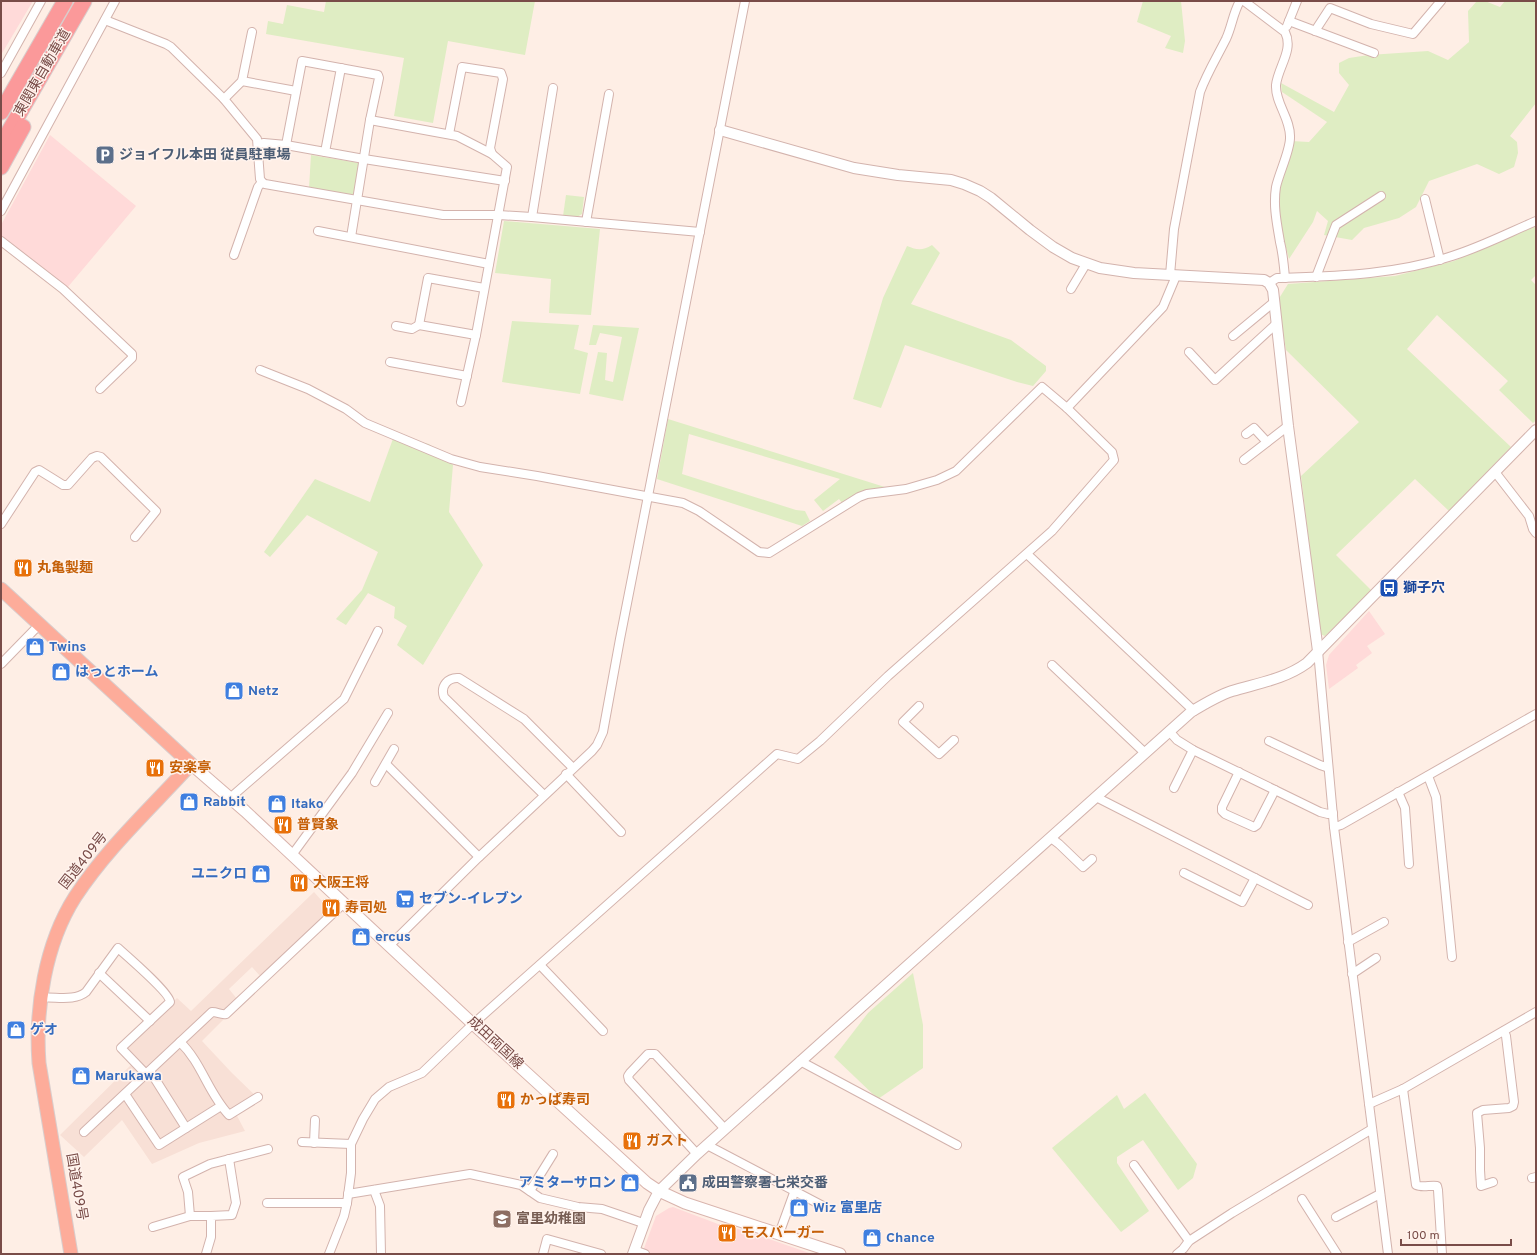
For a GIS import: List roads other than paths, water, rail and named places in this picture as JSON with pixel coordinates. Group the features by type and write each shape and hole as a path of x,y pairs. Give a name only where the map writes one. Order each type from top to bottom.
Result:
{"highway":[{"name":"東関東自動車道","path":"1,112 65,1"},
{"name":"東関東自動車道","path":"1,145 84,1"},
{"path":"1,167 54,69 64,38"},
{"path":"1,589 191,764"},
{"name":"国道409号","path":"71,1254 40,1074 37,1046 40,998 51,952 74,898 88,878 117,844 191,764"}],"main road":[{"name":"成田両国線","path":"191,764 230,798 473,1024 647,1183 659,1191 685,1203 840,1254"}],"street":[{"path":"1,73 41,1"},
{"path":"1,211 115,1"},
{"path":"389,946 479,857 597,745 603,732 745,1"},
{"path":"1067,408 1163,307 1173,276 1174,229 1200,92 1205,77 1226,38 1235,10 1240,1"},
{"path":"1244,1 1285,32 1288,38 1288,46 1276,84 1277,93 1289,128 1290,138 1276,188 1275,216 1281,243 1285,278"},
{"path":"1285,32 1297,1"},
{"path":"1315,31 1330,8 1371,24 1413,34 1441,1"},
{"path":"105,20 166,44 224,99 258,139 260,178 262,182 269,185 443,214 532,216 700,232"},
{"path":"1289,22 1374,53"},
{"path":"224,99 242,81 252,32"},
{"path":"286,145 302,61 378,75 379,78 370,120 351,238"},
{"path":"449,134 462,67 501,73 503,79 490,148 492,154"},
{"path":"325,152 341,68"},
{"path":"242,81 296,91"},
{"path":"532,216 553,88"},
{"path":"586,222 608,94"},
{"path":"370,120 457,136 492,154 507,167 476,335 460,402"},
{"path":"720,130 854,168 898,175 951,180 964,184 991,198 1053,247 1086,264 1118,271 1173,276 1264,280 1269,283 1273,290 1288,426 1318,651 1334,827 1388,1254"},
{"path":"258,144 264,143 286,145 505,181"},
{"path":"234,255 258,188 262,182"},
{"path":"1316,277 1336,225 1381,196"},
{"path":"1425,199 1440,260"},
{"path":"1269,283 1277,278 1339,277 1393,271 1440,260 1536,221"},
{"path":"318,231 489,264"},
{"path":"1,241 63,289 132,354 132,358 100,390"},
{"path":"1071,289 1086,264"},
{"path":"396,326 412,329 419,324 428,278 484,288"},
{"path":"1233,336 1274,302"},
{"path":"419,324 476,335"},
{"path":"1190,352 1215,380 1276,324"},
{"path":"390,362 467,376"},
{"path":"260,370 308,389 346,409 365,423 451,460 480,467 683,503 699,511 759,552 769,553 859,497 867,494 906,489 925,484 956,471 1042,387 1067,408 1112,452 1114,460 1052,531 888,676 820,741 798,759 777,754 473,1024 422,1073 389,1087 375,1099 351,1144 351,1173 347,1203 344,1216 329,1254"},
{"path":"1244,460 1288,426"},
{"path":"1246,434 1254,428 1267,442"},
{"path":"645,1254 634,1252 643,1223 649,1210 659,1191 697,1154 1194,710 1218,696 1285,676 1307,663 1536,430"},
{"path":"1,524 35,472 39,470 63,485 68,485 92,458 98,456 101,457 156,511 135,537"},
{"path":"1495,472 1529,516 1533,529 1536,533"},
{"path":"1027,554 1194,710"},
{"path":"1,664 39,625"},
{"path":"230,798 344,698 378,631"},
{"path":"1052,665 1145,753"},
{"path":"544,795 444,697 442,692 445,684 451,679 459,678 524,719 573,768"},
{"path":"919,706 904,722 939,754 954,740"},
{"path":"292,855 352,773 388,713"},
{"path":"1334,827 1341,825 1536,714"},
{"path":"1169,731 1177,740 1193,750 1320,812 1328,814 1333,813"},
{"path":"1269,741 1320,765 1326,767 1328,766"},
{"path":"375,782 394,749"},
{"path":"1174,788 1193,750"},
{"path":"386,764 479,857"},
{"path":"1239,772 1222,807 1222,811 1225,814 1254,827 1257,825 1275,790"},
{"path":"566,774 621,832"},
{"path":"1428,776 1436,797 1452,957"},
{"path":"1398,792 1405,808 1409,864"},
{"path":"1096,797 1308,905"},
{"path":"1051,838 1060,844 1082,867 1092,859"},
{"path":"1184,873 1242,902 1255,878"},
{"path":"84,1132 212,1012 223,1015 226,1014 344,903"},
{"path":"1348,942 1384,922"},
{"path":"40,998 70,998 82,995 86,992 118,948 170,999 170,1002 121,1048 148,1073 186,1128"},
{"path":"1352,974 1376,958"},
{"path":"540,965 603,1031"},
{"path":"99,974 150,1021"},
{"path":"1369,1104 1403,1089 1536,1012"},
{"path":"1493,1182 1482,1186 1477,1113 1483,1110 1509,1108 1513,1106 1514,1102 1506,1036 1504,1031"},
{"path":"180,1042 194,1057 221,1106 229,1115 258,1097"},
{"path":"697,1154 629,1080 628,1076 630,1073 648,1054 655,1054 725,1129"},
{"path":"800,1061 957,1145"},
{"path":"1403,1089 1416,1185 1420,1187 1432,1185 1437,1186 1438,1190 1442,1254"},
{"path":"125,1094 159,1145 221,1106"},
{"path":"314,1143 315,1120"},
{"path":"1182,1252 1189,1241 1232,1213 1372,1129"},
{"path":"302,1142 351,1144"},
{"path":"707,1145 823,1206"},
{"path":"190,1216 188,1192 183,1178 210,1164 268,1149"},
{"path":"530,1191 553,1154"},
{"path":"153,1226 190,1216 232,1215 236,1203 229,1159"},
{"path":"1134,1165 1189,1241"},
{"path":"348,1194 470,1174 522,1185 540,1198 578,1207 602,1209 643,1223"},
{"path":"374,1190 380,1206 381,1254"},
{"path":"779,1234 795,1190"},
{"path":"1336,1217 1380,1194"},
{"path":"1302,1199 1337,1254"},
{"path":"267,1203 347,1203"},
{"path":"206,1254 211,1237 211,1216"},
{"path":"543,1254 547,1239 601,1254"}],"place":[{"name":"ジョイフル本田 従員駐車場","path":"105,155"},
{"name":"丸亀製麺","path":"23,568"},
{"name":"獅子穴","path":"1389,588"},
{"name":"Twins","path":"35,647"},
{"name":"はっとホーム","path":"61,672"},
{"name":"Netz","path":"234,691"},
{"name":"安楽亭","path":"155,768"},
{"name":"Rabbit","path":"189,802"},
{"name":"Itako","path":"277,804"},
{"name":"普賢象","path":"283,825"},
{"name":"ユニクロ","path":"261,874"},
{"name":"大阪王将","path":"299,883"},
{"name":"セブン-イレブン","path":"405,899"},
{"name":"寿司処","path":"331,908"},
{"name":"ercus","path":"361,937"},
{"name":"ゲオ","path":"16,1030"},
{"name":"Marukawa","path":"81,1076"},
{"name":"かっぱ寿司","path":"506,1100"},
{"name":"ガスト","path":"632,1141"},
{"name":"アミターサロン","path":"630,1183"},
{"name":"成田警察署七栄交番","path":"688,1183"},
{"name":"Wiz 富里店","path":"799,1208"},
{"name":"富里幼稚園","path":"502,1219"},
{"name":"モスバーガー","path":"727,1233"},
{"name":"Chance","path":"872,1238"}]}
